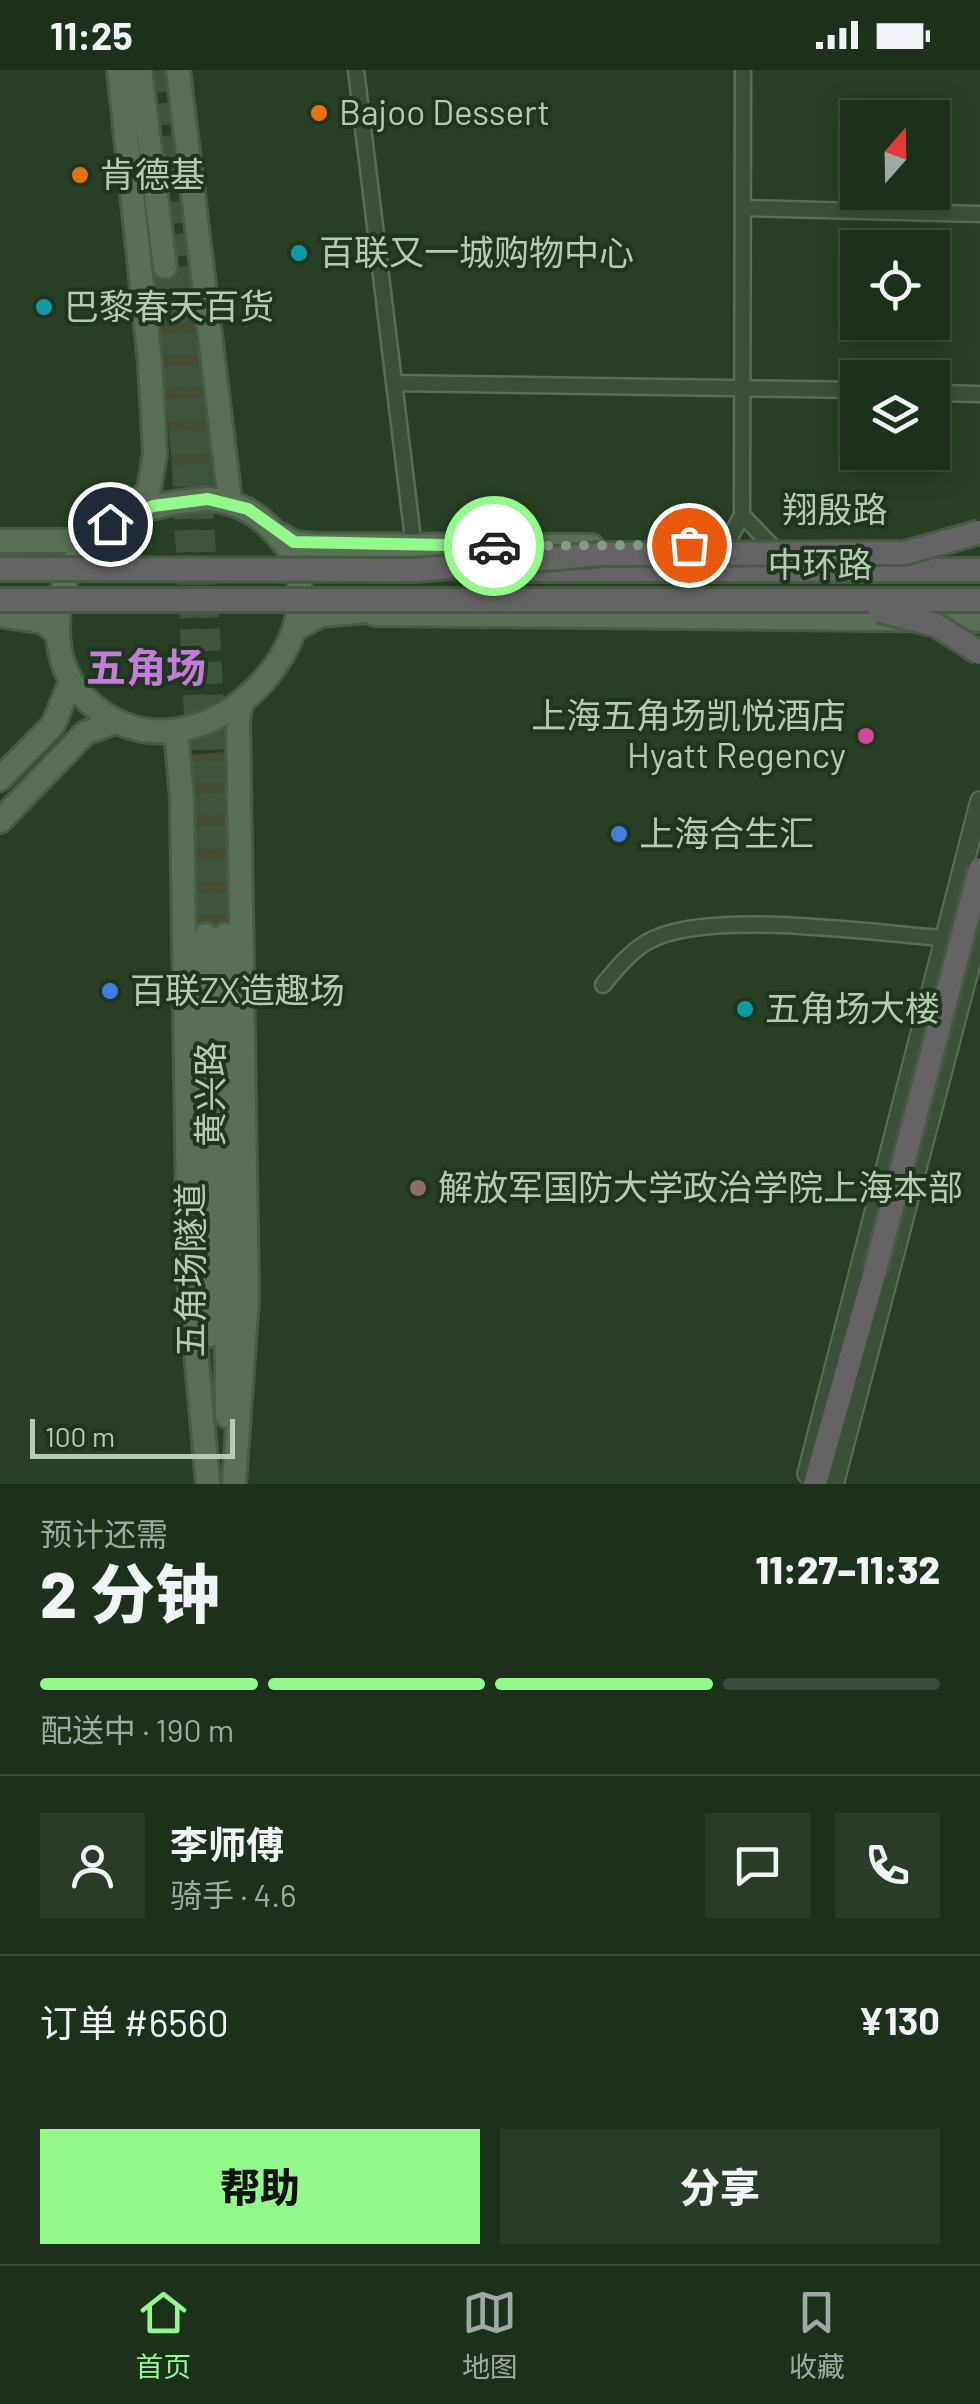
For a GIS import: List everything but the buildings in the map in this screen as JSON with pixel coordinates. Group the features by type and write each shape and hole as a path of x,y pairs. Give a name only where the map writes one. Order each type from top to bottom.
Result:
{"highway":[{"path":"415,558 904,553 980,532"},
{"name":"中环路","path":"0,569 415,558 980,570"},
{"name":"中环路","path":"0,600 980,600"},
{"path":"416,601 613,609 872,610 936,624 980,653"},
{"path":"816,1484 980,869"}],"main road":[{"path":"119,70 150,362 155,454 148,489 130,513 88,541 70,562 63,580 58,634 70,684 112,723 154,734 176,732 242,704 273,666 295,629 300,600 297,562 274,531 248,509 230,501 185,500 130,513"},
{"path":"140,70 165,267"},
{"path":"178,70 230,501"},
{"name":"翔殷路","path":"274,531 310,545 415,558 726,545 980,546"},
{"path":"0,542 88,541"},
{"path":"295,629 321,615 347,612 559,604 980,608"},
{"path":"347,612 428,618 980,620"},
{"path":"0,615 44,622 58,634"},
{"path":"0,778 53,725 70,684"},
{"name":"黄兴路","path":"233,1484 247,1298 238,720 242,704"},
{"path":"0,822 85,733 112,723"},
{"name":"黄兴路","path":"176,732 182,798 189,1275 208,1484"},
{"name":"五角场隧道","path":"208,1484 215,935 227,1427 233,1484"}],"street":[{"path":"356,70 397,383 415,558"},
{"path":"726,545 742,515 743,70"},
{"path":"745,208 980,214"},
{"path":"397,383 840,390"},
{"path":"950,393 980,394"},
{"path":"742,515 771,546"},
{"path":"806,1484 942,938 980,801"},
{"path":"604,986 629,955 649,941 681,930 763,927 942,938 979,936 834,1484"}],"green space":[{"path":"194,265 217,485 174,487 153,269"},
{"path":"225,752 235,929 193,929 190,755"}],"tunnel":[{"path":"162,70 199,442 225,935"},
{"path":"165,267 182,452 206,935"}],"way so far":[{"path":"494,546 689,545"}],"place":[{"name":"Bajoo Dessert","path":"319,113"},
{"name":"肯德基","path":"80,175"},
{"name":"百联又一城购物中心","path":"299,253"},
{"name":"巴黎春天百货","path":"44,307"},
{"name":"上海五角场凯悦酒店 Hyatt Regency","path":"866,736"},
{"name":"上海合生汇","path":"619,834"},
{"name":"百联ZX造趣场","path":"110,991"},
{"name":"五角场大楼","path":"745,1009"},
{"name":"解放军国防大学政治学院上海本部","path":"418,1188"}],"district":[{"name":"五角场","path":"146,668"}],"route":[{"path":"110,524 153,506 208,499 230,501 248,509 294,542 494,546"}]}
